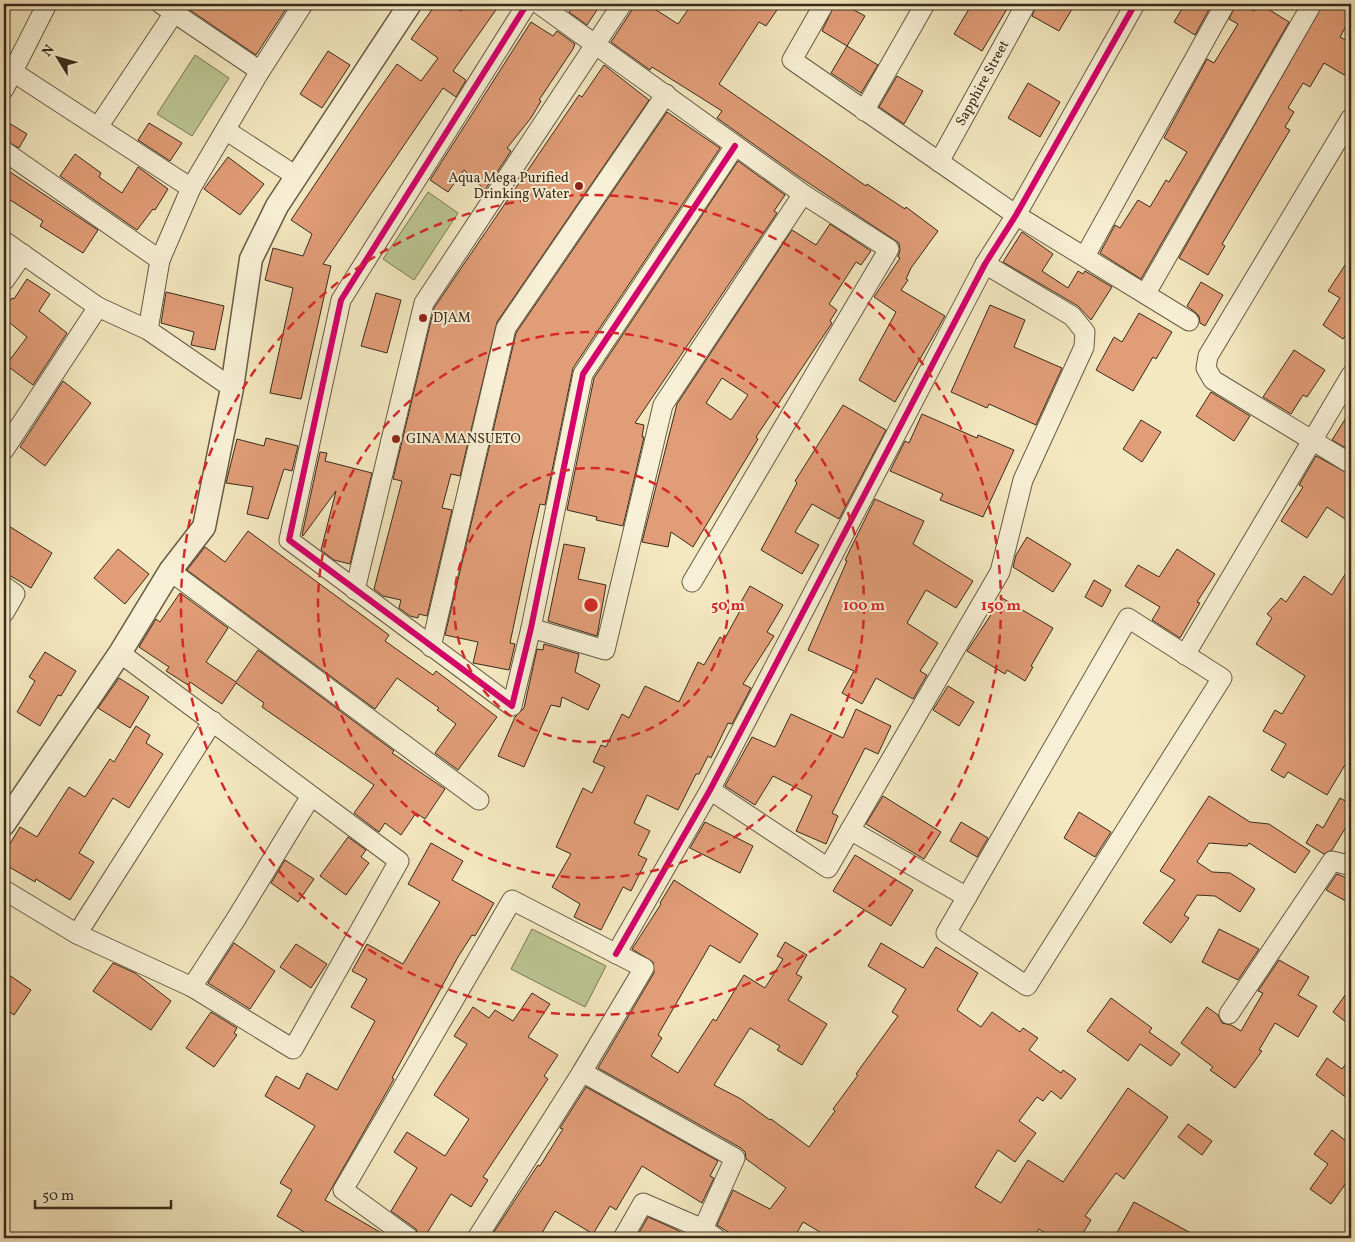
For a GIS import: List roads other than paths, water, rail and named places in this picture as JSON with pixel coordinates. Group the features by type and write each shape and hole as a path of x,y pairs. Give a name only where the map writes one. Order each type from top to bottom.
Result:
{"street":[{"path":"4,89 47,4"},
{"path":"148,330 160,260 191,188 260,71 303,4"},
{"path":"6,816 120,653 170,571 204,527 232,388 251,259 277,206 410,4"},
{"path":"526,4 341,300 289,540 512,706 531,628 583,374 735,146"},
{"path":"539,4 803,194 889,249 692,582"},
{"path":"355,590 424,304 622,4"},
{"path":"824,4 792,60 1016,215 1189,321"},
{"path":"864,111 925,4"},
{"name":"Sapphire Street","path":"939,162 1026,4"},
{"path":"616,954 710,790 985,264 1016,215 1136,4"},
{"path":"1084,256 1225,4"},
{"path":"1146,293 1312,4"},
{"path":"98,127 168,8 260,71"},
{"path":"13,72 191,188"},
{"path":"431,647 506,328 666,94"},
{"path":"1351,118 1208,356 1206,368 1213,380 1351,464"},
{"path":"226,131 296,176"},
{"path":"4,151 160,260"},
{"path":"531,628 605,650 663,405 803,194"},
{"path":"4,241 98,307 148,330 232,388"},
{"path":"4,281 23,254"},
{"path":"710,790 828,868 1000,572 1023,480 1084,347 1085,332 1072,316 985,264"},
{"path":"4,450 98,307"},
{"path":"1185,654 1351,375"},
{"path":"170,571 479,800"},
{"path":"4,586 15,594 4,613"},
{"path":"1128,618 1222,678 1026,986 946,933 967,897 1128,618"},
{"path":"4,890 77,934 192,987 293,1049 399,861 120,653"},
{"path":"77,934 213,721"},
{"path":"192,987 311,796"},
{"path":"850,830 967,897"},
{"path":"1229,1014 1332,861 1350,864"},
{"path":"409,1238 343,1190 512,900 644,968 582,1072 477,1238"},
{"path":"582,1072 735,1158 709,1234 643,1203 624,1238"}],"place":[{"name":"Aqua Mega Purified Drinking Water","path":"579,186"},
{"name":"DJAM","path":"423,318"},
{"name":"GINA MANSUETO","path":"396,439"}]}
